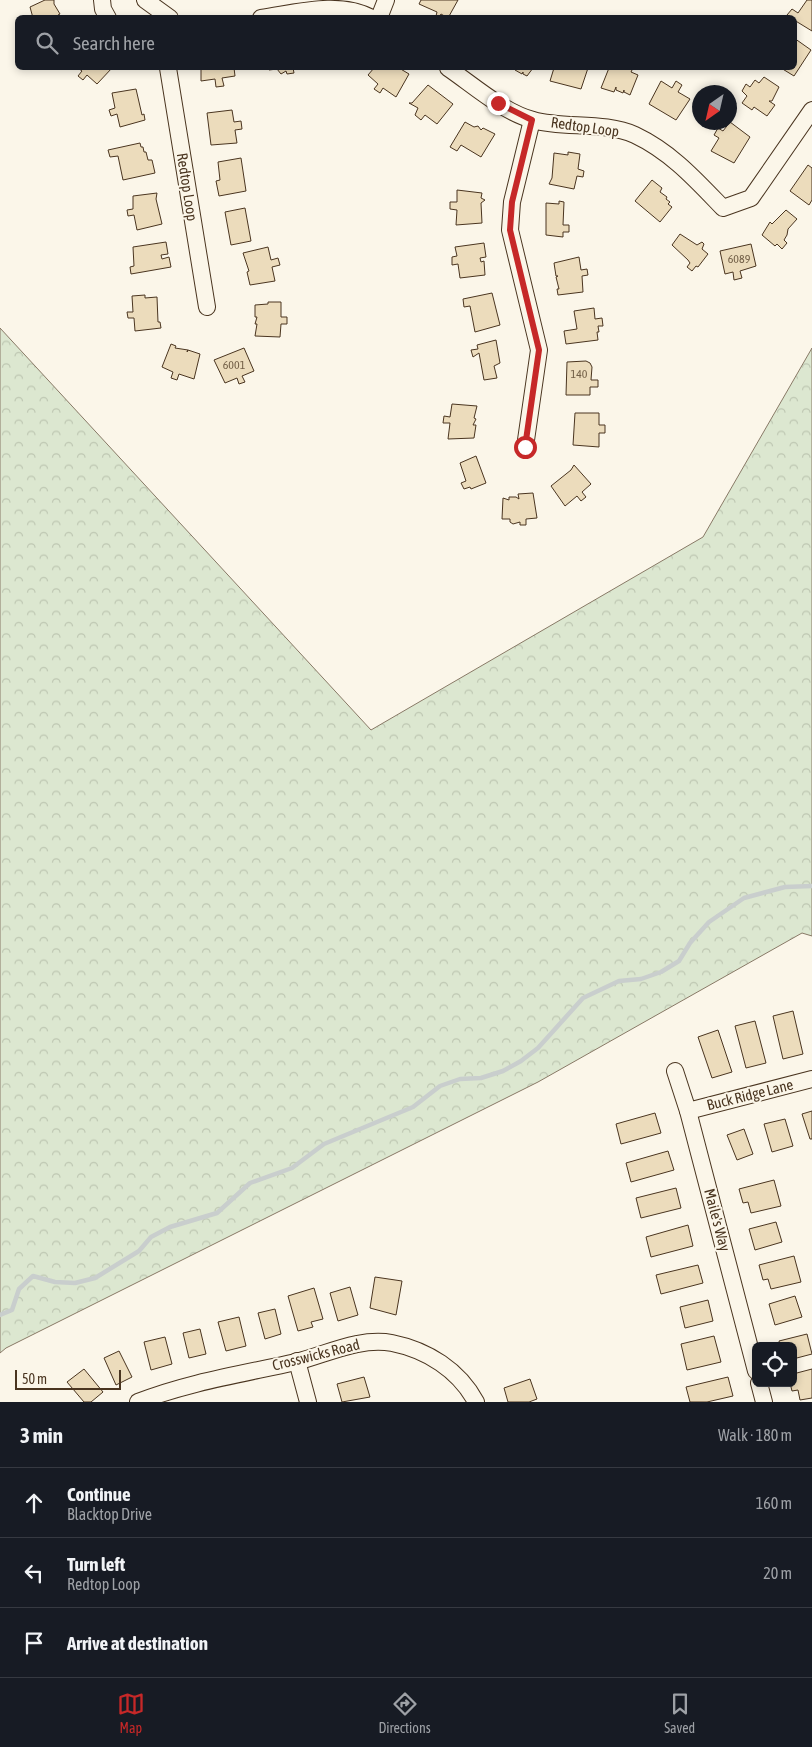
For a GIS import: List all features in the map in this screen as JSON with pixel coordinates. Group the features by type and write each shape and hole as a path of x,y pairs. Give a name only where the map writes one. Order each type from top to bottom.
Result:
{"street":[{"path":"102,0 103,9 106,15"},
{"path":"145,0 166,15"},
{"path":"380,15 386,0"},
{"path":"283,15 333,8 367,15"},
{"name":"Redtop Loop","path":"168,70 207,307"},
{"name":"Redtop Loop","path":"451,70 498,103 532,120 592,126 634,135 676,161 723,208 751,198 812,110"},
{"path":"525,447 539,350 510,230 512,202 532,120"},
{"name":"Maile's Way","path":"675,1071 688,1111 752,1356"},
{"name":"Buck Ridge Lane","path":"688,1111 812,1079"},
{"name":"Crosswicks Road","path":"138,1402 172,1389 297,1361 364,1342 391,1343 416,1350 439,1361 469,1388 476,1402"},
{"path":"297,1361 308,1402"},
{"path":"760,1387 764,1402"}],"green space":[{"path":"0,328 371,730 703,537 812,348 812,936 802,933 538,1082 6,1348 0,1353"}],"building":[{"path":"45,0 54,0 54,4 60,14 32,15 30,7"},
{"path":"421,0 458,0 450,15 436,15 437,12 419,4"},
{"path":"807,0 812,0 812,31 797,22 797,15 787,15 792,9 798,13"},
{"path":"797,40 811,50 794,76 784,70 797,70"},
{"path":"81,70 110,70 97,84 87,75 83,80 78,76 82,71"},
{"path":"201,70 234,70 235,76 222,78 224,86 216,87 215,79 201,81"},
{"path":"278,70 293,70 294,73 287,74 286,71 281,74"},
{"path":"372,70 402,70 409,74 396,97 383,88 380,93 374,89 378,84 368,75"},
{"path":"515,70 532,70 527,76 523,72 522,74"},
{"path":"553,70 587,70 581,89 550,81"},
{"path":"608,70 632,70 631,72 638,75 630,95 624,92 624,90 623,93 616,90 616,87 614,92 601,88"},
{"path":"764,77 779,87 772,101 769,101 775,105 767,116 754,107 752,110 742,103 747,96 742,91 746,84 750,87 755,80 759,83"},
{"path":"661,81 672,88 676,81 682,85 678,92 690,99 676,120 649,104"},
{"path":"428,85 453,104 437,124 425,115 421,120 415,115 418,108 409,103 412,103"},
{"path":"136,89 145,120 120,127 117,114 111,116 109,110 115,108 112,93"},
{"path":"232,110 234,122 241,121 242,129 235,130 237,143 211,145 207,113"},
{"path":"465,122 495,134 481,157 461,145 457,151 450,147"},
{"path":"737,127 750,137 734,163 711,151 719,138 714,135 717,130 737,130"},
{"path":"140,143 144,152 146,152 148,160 152,160 155,173 123,180 118,156 110,157 108,150"},
{"path":"568,152 580,154 578,169 584,171 583,177 577,176 574,189 549,184 552,178 554,153 568,155"},
{"path":"241,158 246,191 219,196 216,181 220,180 218,162"},
{"path":"808,165 812,168 812,200 809,205 790,191"},
{"path":"652,180 662,188 660,192 667,197 666,199 670,202 668,204 672,207 660,222 635,201"},
{"path":"457,190 482,193 481,198 485,200 481,203 482,223 456,225 457,210 450,209 450,202 457,202"},
{"path":"157,193 156,199 162,224 137,230 134,215 128,216 127,210 133,209 133,196"},
{"path":"559,201 564,202 563,225 569,225 569,232 563,232 563,237 546,235 546,203 559,204"},
{"path":"245,208 251,241 231,245 225,212"},
{"path":"786,210 797,219 788,229 784,240 787,243 782,249 777,244 775,246 762,235 770,222 772,224"},
{"path":"680,234 697,245 702,242 704,244 702,249 708,254 698,267 696,266 692,271 687,267 690,263 688,260 672,245"},
{"path":"166,242 168,254 161,255 162,259 169,257 171,267 131,274 130,267 134,266 133,247"},
{"path":"484,243 486,257 480,258 481,262 484,261 485,275 460,278 458,264 452,265 452,257 457,256 455,247"},
{"path":"751,244 756,266 740,271 742,278 734,280 733,272 725,274 720,251"},
{"path":"268,247 271,260 278,258 280,265 272,267 275,281 250,285 247,272 249,271 243,253"},
{"path":"579,257 581,270 587,269 588,275 582,276 583,292 558,295 557,289 559,289 556,277 558,276 556,276 554,263"},
{"path":"492,293 500,325 475,332 470,306 464,307 463,299"},
{"path":"145,295 145,298 157,297 158,322 160,322 161,328 135,331 134,318 128,318 127,312 133,312 132,296"},
{"path":"268,302 281,302 281,317 287,317 287,324 281,324 280,337 255,336 257,317 255,317 255,305 268,304"},
{"path":"594,308 595,319 602,318 603,326 598,326 598,340 566,344 564,331 577,329 574,311"},
{"path":"496,340 500,363 494,366 497,378 484,380 479,353 473,357 471,350 478,349 477,345"},
{"path":"171,344 176,346 175,348 200,354 194,379 179,374 177,380 171,378 173,372 162,367"},
{"path":"244,348 254,371 242,376 245,382 239,384 237,378 225,383 214,360"},
{"path":"586,361 592,367 591,380 598,380 598,387 590,387 590,395 566,395 567,362"},
{"path":"452,404 477,406 474,418 476,419 473,425 476,425 474,438 448,439 450,423 443,423 444,416 450,417"},
{"path":"575,413 599,413 599,425 605,425 605,433 599,433 599,447 573,445"},
{"path":"476,456 486,483 471,489 470,487 464,489 461,483 466,481 460,463"},
{"path":"574,465 591,484 582,492 586,497 581,501 577,496 565,506 551,486 571,470"},
{"path":"533,493 537,518 526,519 526,525 520,525 520,522 513,524 510,522 510,519 502,519 503,498 509,500 509,497 516,497 519,499 518,494"},
{"path":"793,1011 803,1054 783,1059 773,1016"},
{"path":"755,1021 766,1063 746,1068 735,1026"},
{"path":"718,1030 732,1072 712,1078 698,1037"},
{"path":"812,1111 812,1139 810,1139 802,1114"},
{"path":"655,1113 661,1133 621,1144 616,1124"},
{"path":"785,1119 793,1146 772,1152 764,1124"},
{"path":"744,1129 753,1154 737,1160 727,1135"},
{"path":"668,1151 674,1170 631,1182 626,1163"},
{"path":"774,1180 781,1206 751,1213 748,1202 743,1203 739,1189"},
{"path":"676,1188 681,1208 641,1218 636,1198"},
{"path":"776,1222 782,1242 755,1250 749,1229"},
{"path":"688,1225 693,1246 651,1257 646,1237"},
{"path":"794,1256 801,1282 771,1289 768,1279 763,1280 759,1265"},
{"path":"698,1265 703,1283 661,1294 656,1275"},
{"path":"375,1277 402,1281 396,1315 370,1308"},
{"path":"350,1287 358,1315 338,1321 330,1293"},
{"path":"314,1288 323,1319 311,1322 313,1327 298,1331 288,1296"},
{"path":"795,1296 802,1317 775,1325 769,1304"},
{"path":"708,1300 713,1321 685,1328 680,1307"},
{"path":"275,1309 281,1334 265,1339 258,1313"},
{"path":"239,1317 246,1346 226,1351 218,1322"},
{"path":"200,1329 206,1354 189,1358 183,1333"},
{"path":"807,1334 812,1354 797,1358 797,1342 779,1341"},
{"path":"714,1336 721,1362 687,1370 681,1344"},
{"path":"165,1337 172,1364 151,1370 144,1342"},
{"path":"119,1351 132,1377 116,1385 104,1358"},
{"path":"84,1369 103,1392 91,1402 84,1402 67,1382"},
{"path":"812,1369 812,1398 800,1400 798,1390 792,1391 791,1387 797,1387 797,1373"},
{"path":"364,1377 370,1397 342,1402 337,1384"},
{"path":"728,1377 733,1396 707,1402 690,1402 686,1387"},
{"path":"530,1379 537,1399 529,1402 508,1402 504,1388"}],"waterway":[{"path":"0,1315 12,1310 19,1289 33,1276 55,1282 75,1283 95,1278 139,1251 151,1237 170,1227 217,1213 250,1183 292,1168 324,1144 413,1107 440,1086 460,1079 481,1078 503,1071 521,1061 538,1048 583,998 619,981 641,979 661,972 679,961 690,943 709,922 744,898 785,887 812,886"}],"route":[{"path":"498,103 532,120 512,202 510,230 539,350 525,447"}]}
